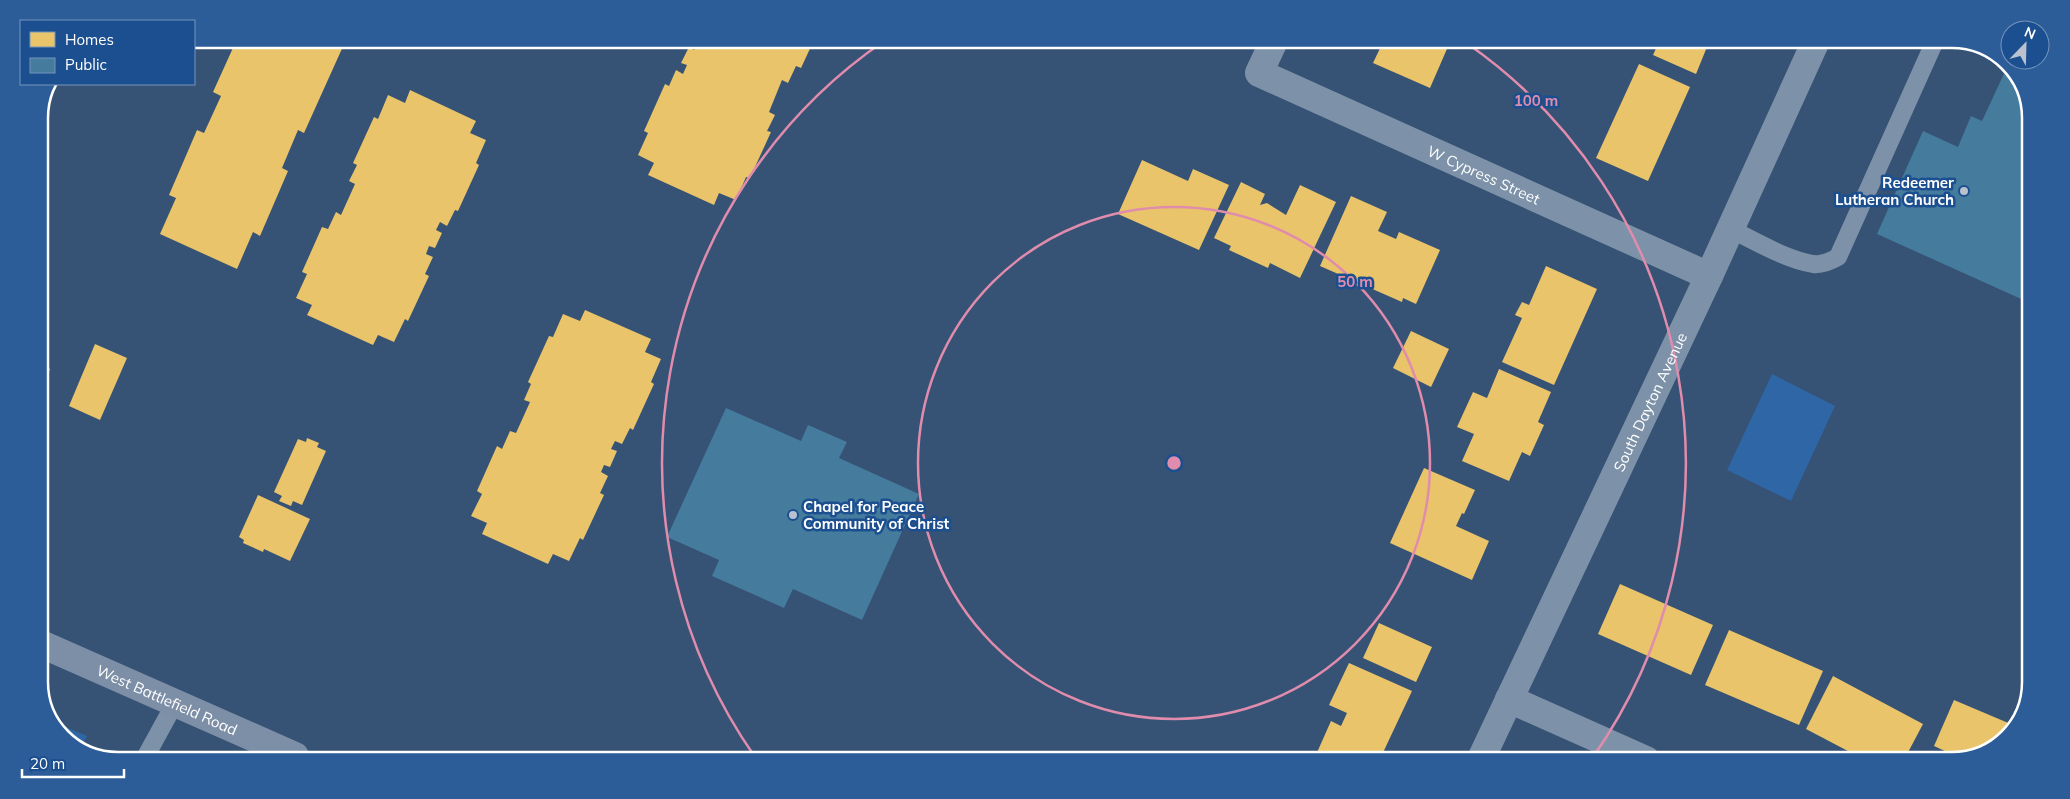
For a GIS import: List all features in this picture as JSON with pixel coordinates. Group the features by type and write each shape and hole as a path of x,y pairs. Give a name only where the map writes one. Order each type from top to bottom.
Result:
{"main road":[{"name":"West Battlefield Road","path":"48,647 286,752"}],"street":[{"name":"W Cypress Street","path":"1271,48 1259,73 1709,276"},
{"name":"South Dayton Avenue","path":"1484,752 1709,276 1813,48"},
{"path":"1509,699 1628,752"}],"lane":[{"path":"1730,229 1792,257 1814,264 1829,262 1838,257 1932,48"},
{"path":"148,752 175,703"}],"shaded area":[{"path":"1772,374 1835,406 1791,501 1727,470"},
{"path":"64,726 87,736 84,742"}],"building: Homes":[{"path":"233,48 342,48 304,133 298,130 282,168 288,171 260,236 253,232 237,269 160,234 176,198 169,195 197,130 204,133 221,96 213,92"},
{"path":"688,48 694,50 695,48 810,48 801,68 796,66 788,83 782,80 769,112 775,115 767,131 771,132 750,178 746,177 736,200 719,193 714,205 648,175 654,163 638,155 648,133 644,131 665,84 669,86 676,70 683,74 687,65 681,63"},
{"path":"1380,48 1447,48 1430,88 1373,63"},
{"path":"1656,48 1707,48 1696,74 1653,55"},
{"path":"1639,64 1690,87 1648,181 1596,158"},
{"path":"410,90 476,121 470,133 486,140 476,163 479,165 458,211 455,210 447,226 440,222 436,230 442,233 435,248 429,246 426,254 433,257 425,274 429,276 408,321 405,319 394,342 378,335 373,345 307,315 312,305 296,298 307,274 302,272 322,227 328,229 336,212 341,215 355,184 349,181 357,165 353,163 374,117 378,119 388,95 405,103"},
{"path":"1142,160 1188,181 1193,169 1229,185 1199,250 1118,214"},
{"path":"1241,182 1265,194 1260,205 1267,203 1286,215 1300,185 1336,202 1300,278 1270,263 1268,268 1229,250 1231,246 1214,238"},
{"path":"1351,196 1387,212 1378,231 1396,239 1399,232 1440,250 1416,304 1403,298 1402,302 1320,266"},
{"path":"1546,266 1597,289 1554,385 1502,362 1522,318 1515,315 1522,302 1529,305"},
{"path":"585,310 651,339 645,352 661,359 651,382 654,384 633,430 630,428 622,444 615,441 611,449 617,451 610,467 604,465 601,472 608,476 600,493 604,495 583,540 580,538 569,561 553,554 548,564 482,534 487,523 471,516 482,494 477,491 497,446 502,449 510,431 516,433 530,402 524,400 531,384 528,382 549,336 553,337 563,314 580,321"},
{"path":"1411,331 1449,349 1431,387 1393,368"},
{"path":"95,344 127,358 100,420 69,406"},
{"path":"1499,369 1551,392 1538,422 1544,425 1530,456 1522,452 1509,481 1462,461 1474,434 1457,427 1473,392 1487,398"},
{"path":"307,438 319,443 317,447 326,451 302,505 293,501 291,506 279,501 282,496 274,492 298,439 306,442"},
{"path":"1424,468 1475,490 1456,526 1489,541 1472,580 1390,543"},
{"path":"258,495 310,519 290,561 264,549 263,552 243,543 244,540 239,537"},
{"path":"1620,584 1713,625 1691,675 1598,634"},
{"path":"1379,623 1432,647 1416,682 1363,658"},
{"path":"1729,630 1823,671 1799,725 1705,685"},
{"path":"1349,663 1412,691 1383,752 1317,752 1331,721 1341,726 1347,713 1329,705"},
{"path":"1833,676 1923,724 1908,752 1850,752 1806,729"},
{"path":"1954,700 2009,723 1991,740 1970,749 1947,752 1934,746"}],"building: Public":[{"name":"Redeemer Lutheran Church","path":"2005,71 2019,95 2022,113 2022,299 1877,234 1923,131 1958,147 1971,116 1982,121"},
{"name":"Chapel for Peace Community of Christ","path":"726,408 801,441 808,425 847,442 839,458 919,494 862,620 793,589 784,608 712,576 719,560 667,537"}],"place":[{"name":"Redeemer Lutheran Church","path":"1964,191"},
{"name":"Chapel for Peace Community of Christ","path":"793,515"}]}
